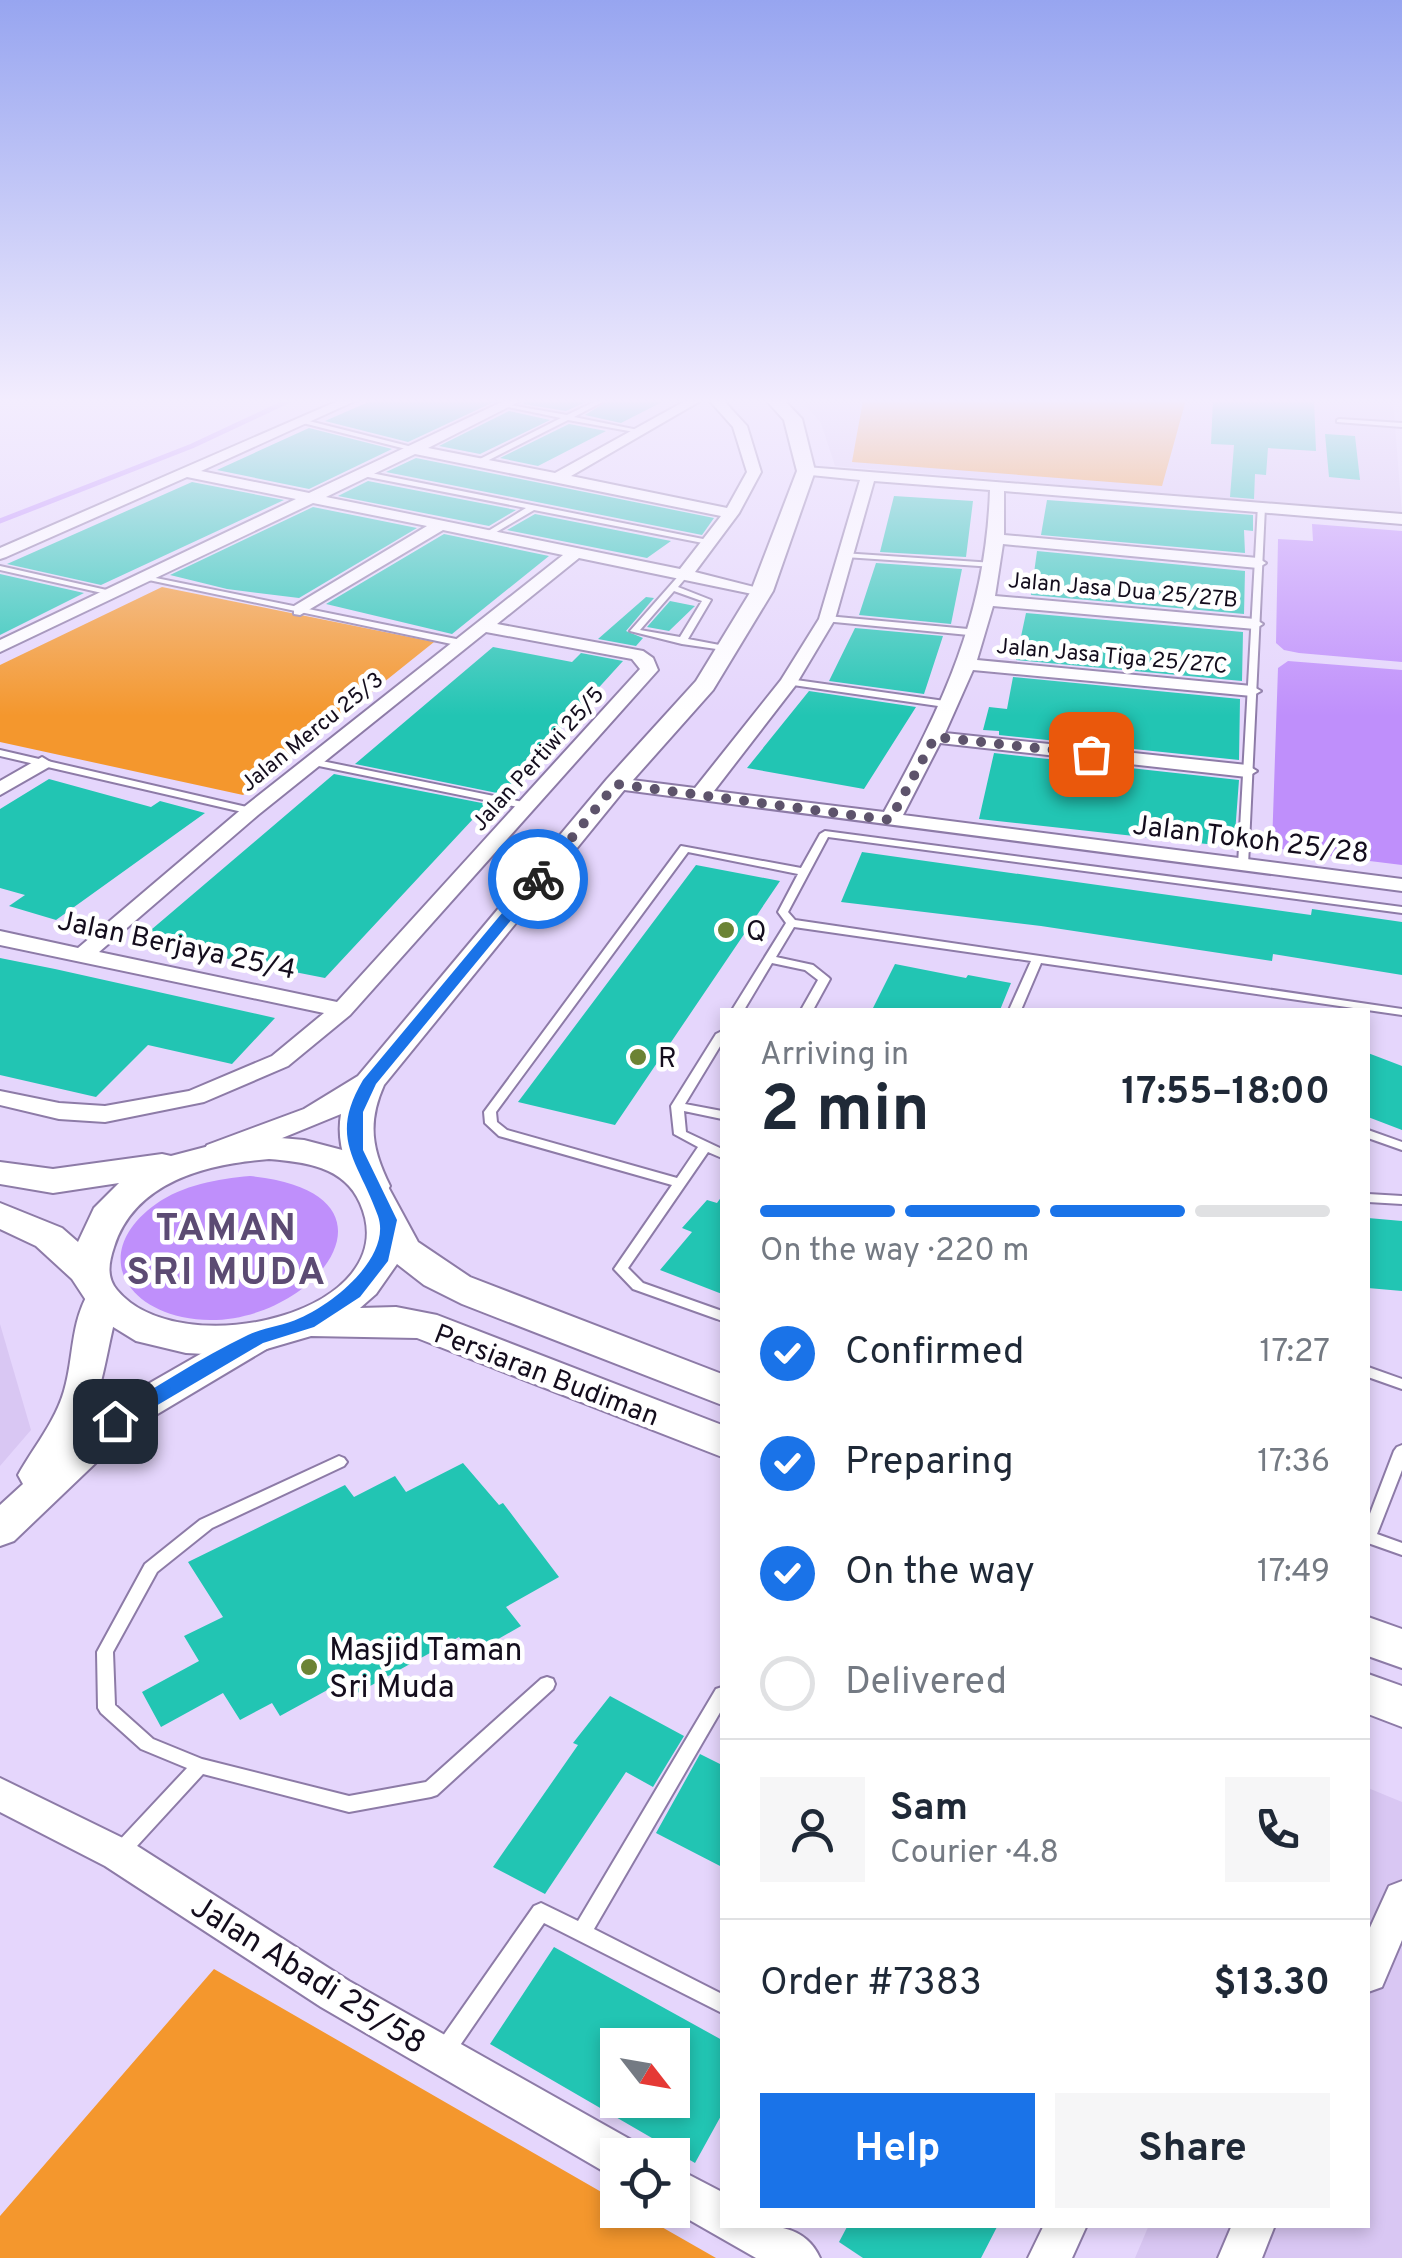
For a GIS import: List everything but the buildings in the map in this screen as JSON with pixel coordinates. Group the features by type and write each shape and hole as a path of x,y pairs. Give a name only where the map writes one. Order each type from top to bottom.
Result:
{"main road":[{"path":"0,1173 53,1181 279,1148 334,1159 381,1203 382,1257 354,1293 307,1322 257,1338 194,1342 139,1329 50,1237 0,1215"},
{"path":"96,1287 98,1228 135,1188 205,1156"},
{"name":"Persiaran Budiman","path":"381,1203 403,1250 466,1292 720,1389"},
{"name":"Persiaran Budiman","path":"307,1322 396,1321 422,1325 720,1441"},
{"path":"1370,1637 1402,1649"},
{"path":"1370,1695 1402,1708"}],"street":[{"path":"0,554 110,505"},
{"path":"0,647 294,505"},
{"path":"345,505 575,553 680,581 762,592"},
{"path":"697,505 731,512"},
{"path":"680,581 735,505"},
{"path":"381,1203 355,1150 355,1112 369,1083 616,784 705,686 762,592 794,505"},
{"path":"700,795 789,682 827,619 859,505"},
{"path":"890,820 952,705 979,633 998,539 997,505"},
{"path":"1240,505 1402,518"},
{"path":"300,610 440,525"},
{"path":"998,539 1258,563"},
{"name":"Jalan Mercu 25/3","path":"83,954 251,811 575,553"},
{"name":"Jalan Jasa Dua 25/27B","path":"986,600 1255,624"},
{"name":"Jalan Pertiwi 25/5","path":"0,1098 60,1111 105,1114 195,1096 280,1061 342,1010 649,670 647,662 637,655 482,626"},
{"name":"Jalan Jasa Tiga 25/27C","path":"968,664 1252,690"},
{"path":"935,737 1247,771"},
{"path":"0,789 42,763"},
{"name":"Jalan Tokoh 25/28","path":"616,784 1402,885"},
{"name":"Jalan Berjaya 25/4","path":"0,938 342,1010"},
{"path":"205,1156 315,1116 369,1083"},
{"path":"6,1523 60,1442 82,1390 96,1287"},
{"path":"6,1523 115,1421 257,1338"},
{"name":"Jalan Abadi 25/58","path":"0,1794 118,1854 334,1994 600,2146"},
{"path":"1370,1970 1402,1898"},
{"path":"690,2197 720,2215"},
{"path":"745,2228 798,2258"},
{"path":"1050,2258 1065,2228"},
{"path":"1240,2258 1253,2228"}],"lane":[{"path":"525,505 708,542"},
{"path":"488,535 533,507"},
{"path":"1243,864 1260,507"},
{"path":"845,555 994,565"},
{"path":"0,568 112,593"},
{"path":"144,577 460,643"},
{"path":"682,640 707,600 680,581 634,630 682,640 727,649"},
{"path":"827,619 979,633"},
{"path":"789,682 952,705"},
{"path":"0,754 251,811"},
{"path":"312,762 528,806"},
{"path":"1402,910 825,834 783,912 791,923 1402,1012"},
{"path":"681,1183 503,1133 491,1123 490,1112 685,848 804,872"},
{"path":"739,1008 791,923"},
{"path":"770,958 810,967 824,979 808,1008"},
{"path":"1015,1008 1037,960"},
{"path":"720,1037 678,1106 680,1134 720,1153"},
{"path":"678,1106 720,1115"},
{"path":"1370,1135 1402,1146"},
{"path":"704,1148 621,1270 638,1286 720,1315"},
{"path":"1370,1198 1402,1200"},
{"path":"1370,1373 1402,1384"},
{"path":"1370,1532 1402,1451"},
{"path":"340,1462 206,1524 151,1568 105,1652 107,1708 147,1744 200,1766 349,1804 431,1789 547,1684"},
{"path":"1370,1538 1402,1549"},
{"path":"582,1933 720,1697"},
{"path":"118,1854 200,1766"},
{"path":"441,2056 540,1912 720,2003"}],"shaded area":[{"path":"1300,505 1401,505 1402,514"},
{"path":"1312,524 1402,531 1402,662 1299,653 1284,650 1276,643 1278,539 1313,541"},
{"path":"162,587 434,642 243,795 0,742 0,665"},
{"path":"1288,661 1402,670 1402,865 1272,846 1278,668"},
{"path":"250,1176 303,1188 331,1209 338,1235 327,1263 302,1289 267,1308 226,1319 182,1317 142,1299 129,1286 122,1271 126,1237 137,1220 177,1192 213,1181"},
{"path":"0,1324 31,1430 0,1466"},
{"path":"1370,1789 1402,1802 1402,2258 1135,2258 1148,2228 1370,2228"},
{"path":"214,1969 600,2191 600,2228 664,2228 716,2258 0,2258 0,2216"}],"waterway":[{"path":"0,521 40,505"}],"way so far":[{"path":"538,879 616,784 890,820 935,737 1091,754"}],"place":[{"name":"Q","path":"726,930"},
{"name":"R","path":"638,1057"},
{"name":"Masjid Taman Sri Muda","path":"309,1667"}],"district":[{"name":"TAMAN SRI MUDA","path":"227,1249"}],"route":[{"path":"115,1421 257,1338 307,1322 354,1293 382,1257 388,1220 355,1150 355,1112 369,1083 538,879"}]}
